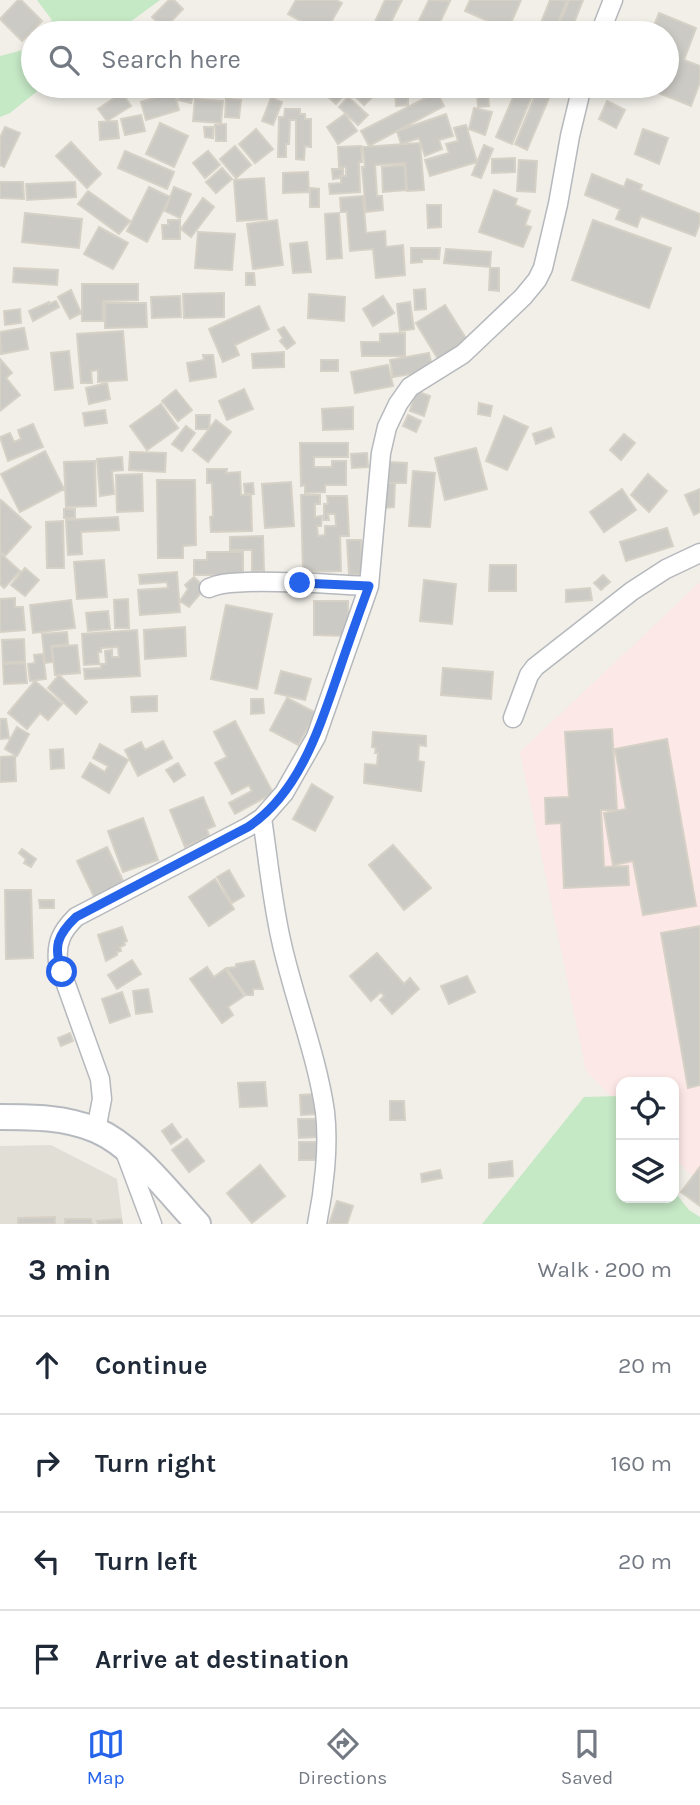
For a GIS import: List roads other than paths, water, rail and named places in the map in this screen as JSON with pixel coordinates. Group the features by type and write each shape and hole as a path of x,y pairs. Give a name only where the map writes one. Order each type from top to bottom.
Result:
{"main road":[{"path":"0,1117 36,1117 65,1121 96,1130 123,1146 198,1224"}],"street":[{"path":"605,21 613,0"},
{"path":"96,1130 102,1100 100,1079 58,962 61,935 76,917 248,827 262,818 284,793 316,737 369,586 381,453 387,427 410,387 463,354 523,298 537,280 543,268 558,204 579,98"},
{"path":"513,718 529,675 535,667 632,591 666,569 700,553"},
{"path":"209,588 229,582 268,581 369,586"},
{"path":"262,818 280,939 325,1115 326,1149 317,1224"},
{"path":"123,1146 152,1224"}]}
